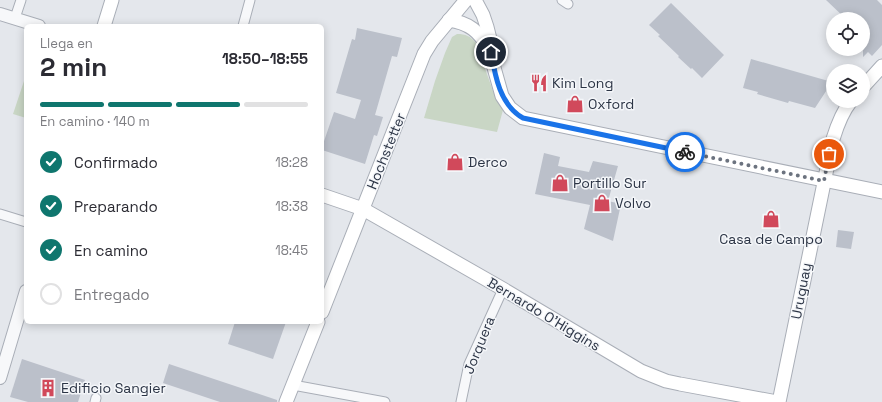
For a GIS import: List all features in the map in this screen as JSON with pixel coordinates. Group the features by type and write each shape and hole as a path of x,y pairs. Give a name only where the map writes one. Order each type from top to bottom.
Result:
{"main road":[{"path":"105,24 112,0"},
{"name":"Hochstetter","path":"324,307 424,54 432,41 466,0"},
{"path":"475,0 483,15 487,27 496,76 502,96 510,108 523,118 882,192"},
{"path":"449,20 461,22 472,28 485,41 491,52"},
{"path":"870,79 882,66"},
{"name":"Uruguay","path":"778,402 833,140 841,116 846,108"},
{"name":"Bernardo O'Higgins","path":"324,196 363,209 647,374 680,384 778,402"},
{"path":"286,402 317,324"}],"street":[{"path":"15,18 21,0"},
{"path":"244,24 250,0"},
{"path":"0,14 33,24"},
{"path":"0,214 24,221"},
{"name":"Jorquera","path":"461,402 469,364 502,289"},
{"path":"0,378 24,298"},
{"path":"293,385 382,402"}],"green space":[{"path":"457,34 468,36 476,43 493,91 503,110 497,132 424,118 445,53 452,37"},
{"path":"24,81 24,117 13,114"}],"building":[{"path":"826,0 877,0 882,5 882,45 872,56 870,54 870,12 839,12"},
{"path":"671,3 724,55 702,78 678,57 679,56 658,36 660,35 649,25"},
{"path":"357,28 402,38 397,57 392,56 375,115 383,117 377,136 374,135 365,164 324,151 324,141 334,112 355,119 361,100 336,93 352,39 355,40"},
{"path":"751,59 826,80 826,91 815,108 789,101 788,103 757,94 758,92 743,88"},
{"path":"544,153 560,157 558,166 589,172 593,161 618,166 608,201 621,204 613,241 584,229 590,205 535,194"},
{"path":"838,230 854,232 851,249 836,247"},
{"path":"234,324 285,324 273,359 228,344"},
{"name":"Edificio Sangier","path":"22,359 85,380 78,402 28,402 10,397"},
{"path":"169,364 277,400 277,402 220,402 163,383"}],"way so far":[{"path":"685,152 824,181 829,154"}],"place":[{"name":"Kim Long","path":"539,83"},
{"name":"Oxford","path":"575,104"},
{"name":"Derco","path":"455,162"},
{"name":"Portillo Sur","path":"560,183"},
{"name":"Volvo","path":"602,203"},
{"name":"Casa de Campo","path":"771,219"},
{"name":"Edificio Sangier","path":"48,388"}],"route":[{"path":"491,52 502,96 510,108 523,118 685,152"}]}
